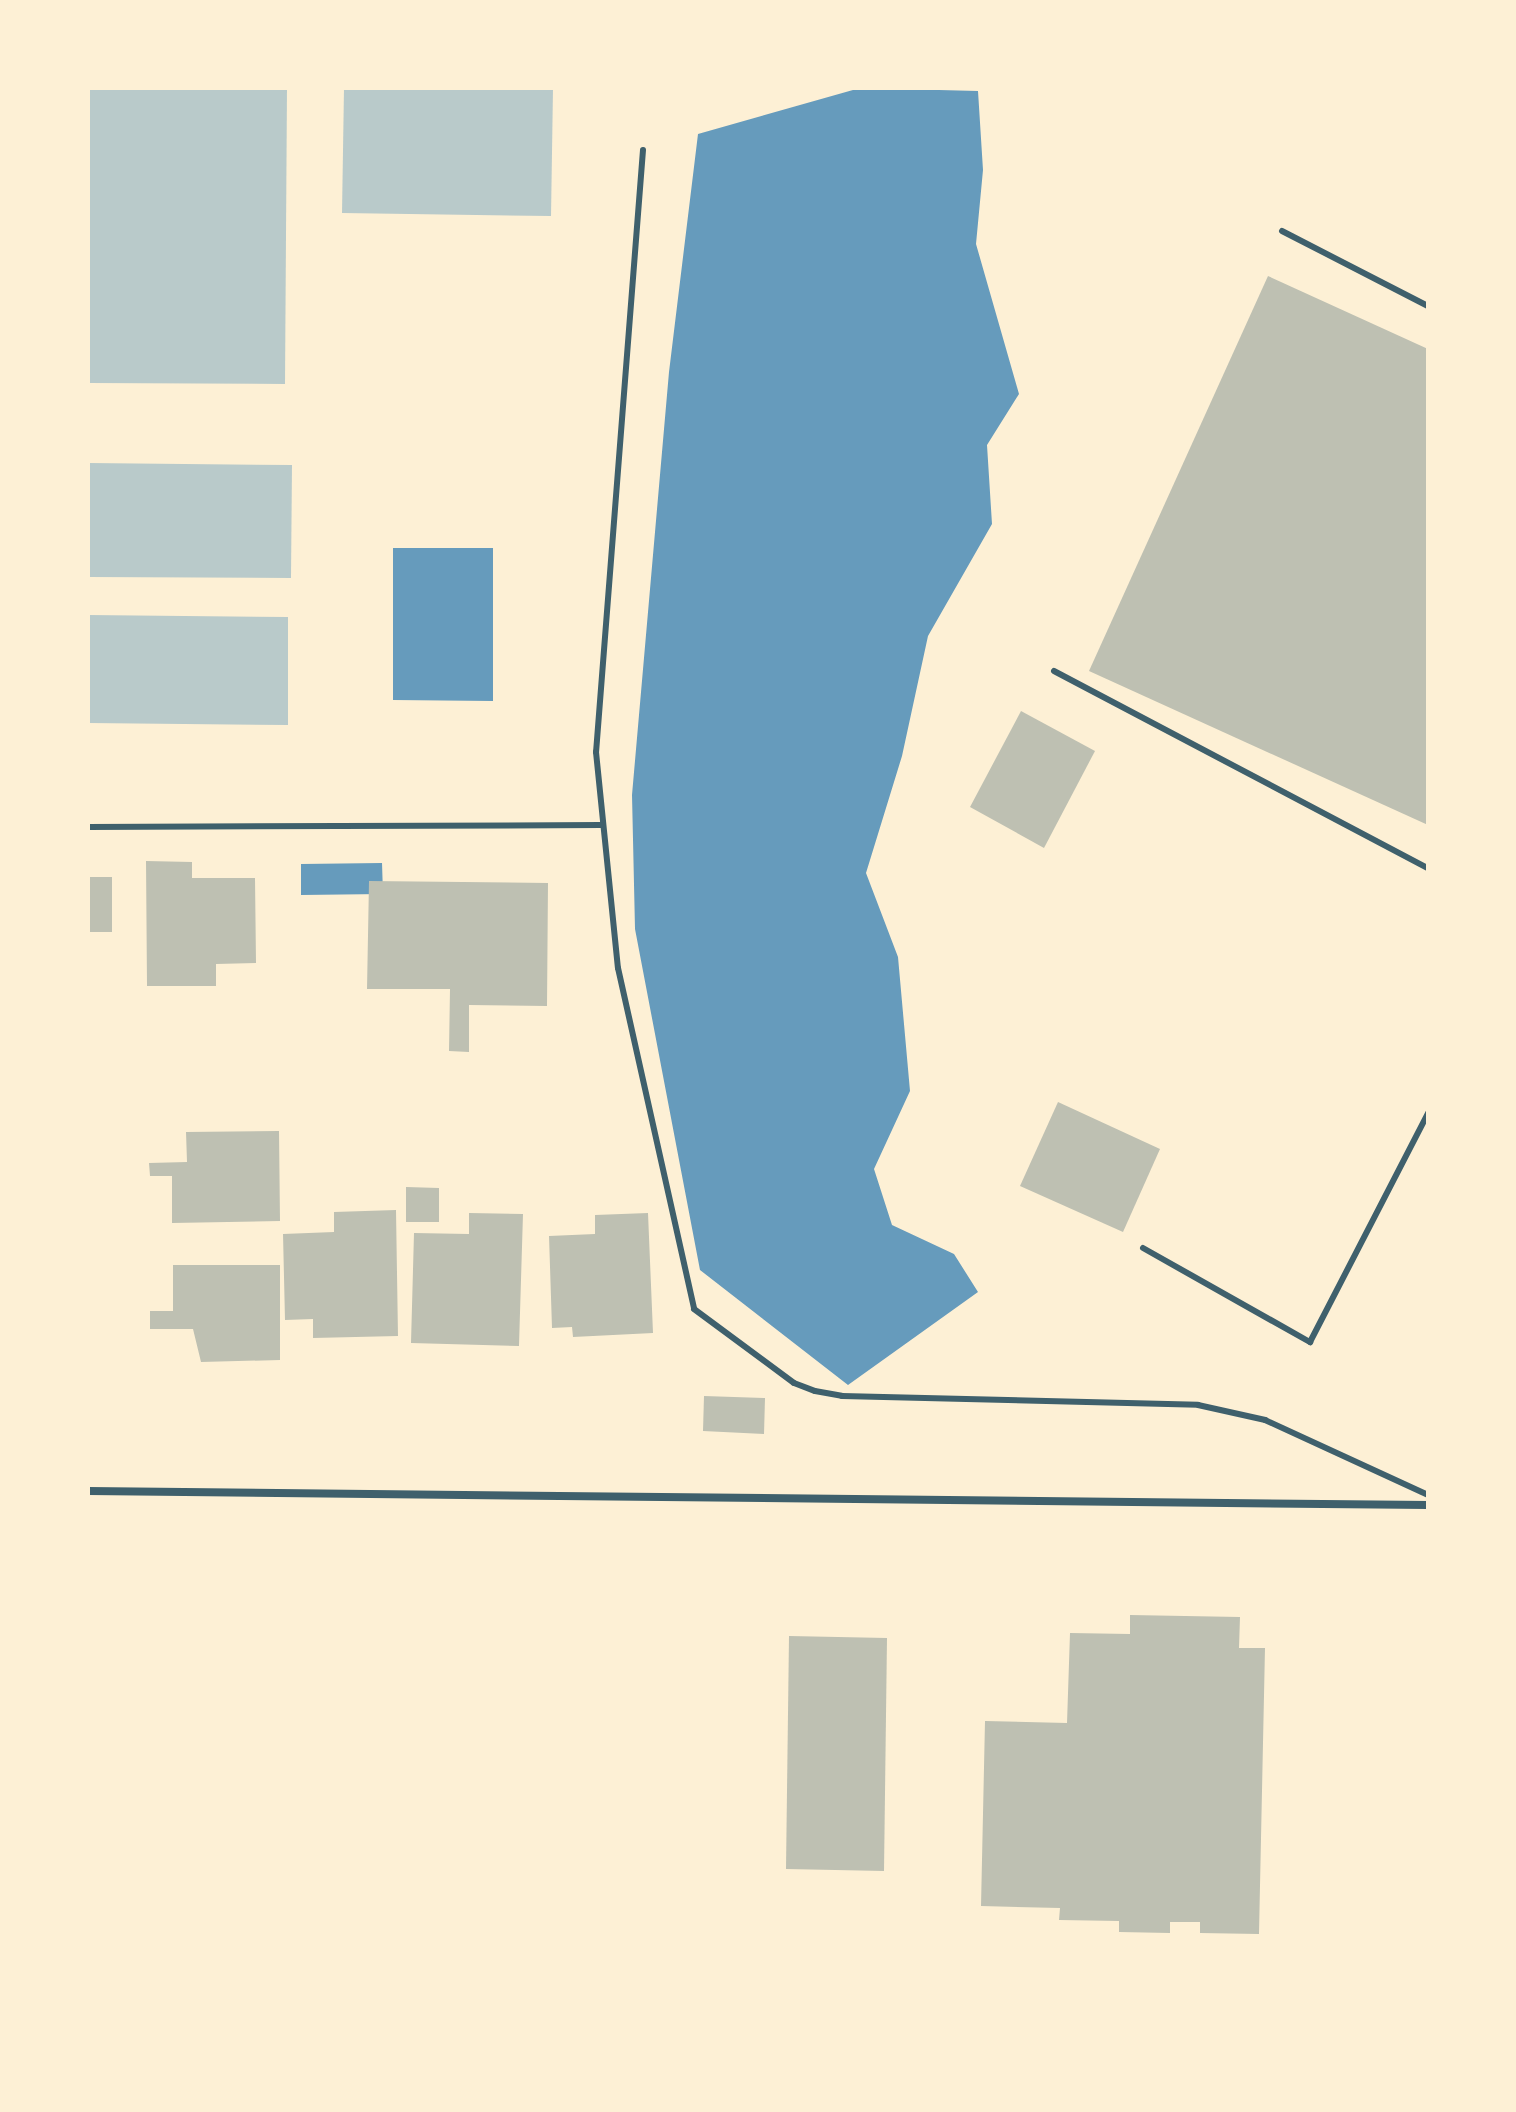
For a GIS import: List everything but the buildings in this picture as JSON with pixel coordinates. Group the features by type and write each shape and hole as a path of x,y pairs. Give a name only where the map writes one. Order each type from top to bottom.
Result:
{"street":[{"path":"88,1491 1428,1505"}],"lane":[{"path":"643,150 598,722 601,825 618,968 694,1309 706,1322 794,1383 815,1391 842,1396 1209,1407 1265,1420 1428,1495"},
{"path":"1282,231 1428,306"},
{"path":"1054,671 1428,868"},
{"path":"88,827 601,825"},
{"path":"1143,1248 1310,1342 1428,1113"}],"shaded area":[{"path":"88,88 287,88 285,384 88,383"},
{"path":"344,88 553,88 551,216 342,213"},
{"path":"88,463 292,465 291,578 88,577"},
{"path":"88,615 288,617 288,725 88,723"}],"water":[{"path":"860,88 978,91 983,170 976,244 1019,394 987,445 992,524 928,636 902,756 866,873 898,957 910,1091 874,1169 892,1225 954,1254 978,1292 848,1385 700,1270 635,929 632,795 669,372 698,134"},
{"path":"393,548 493,548 493,701 393,700"},
{"path":"382,863 383,894 301,895 301,864"}]}
